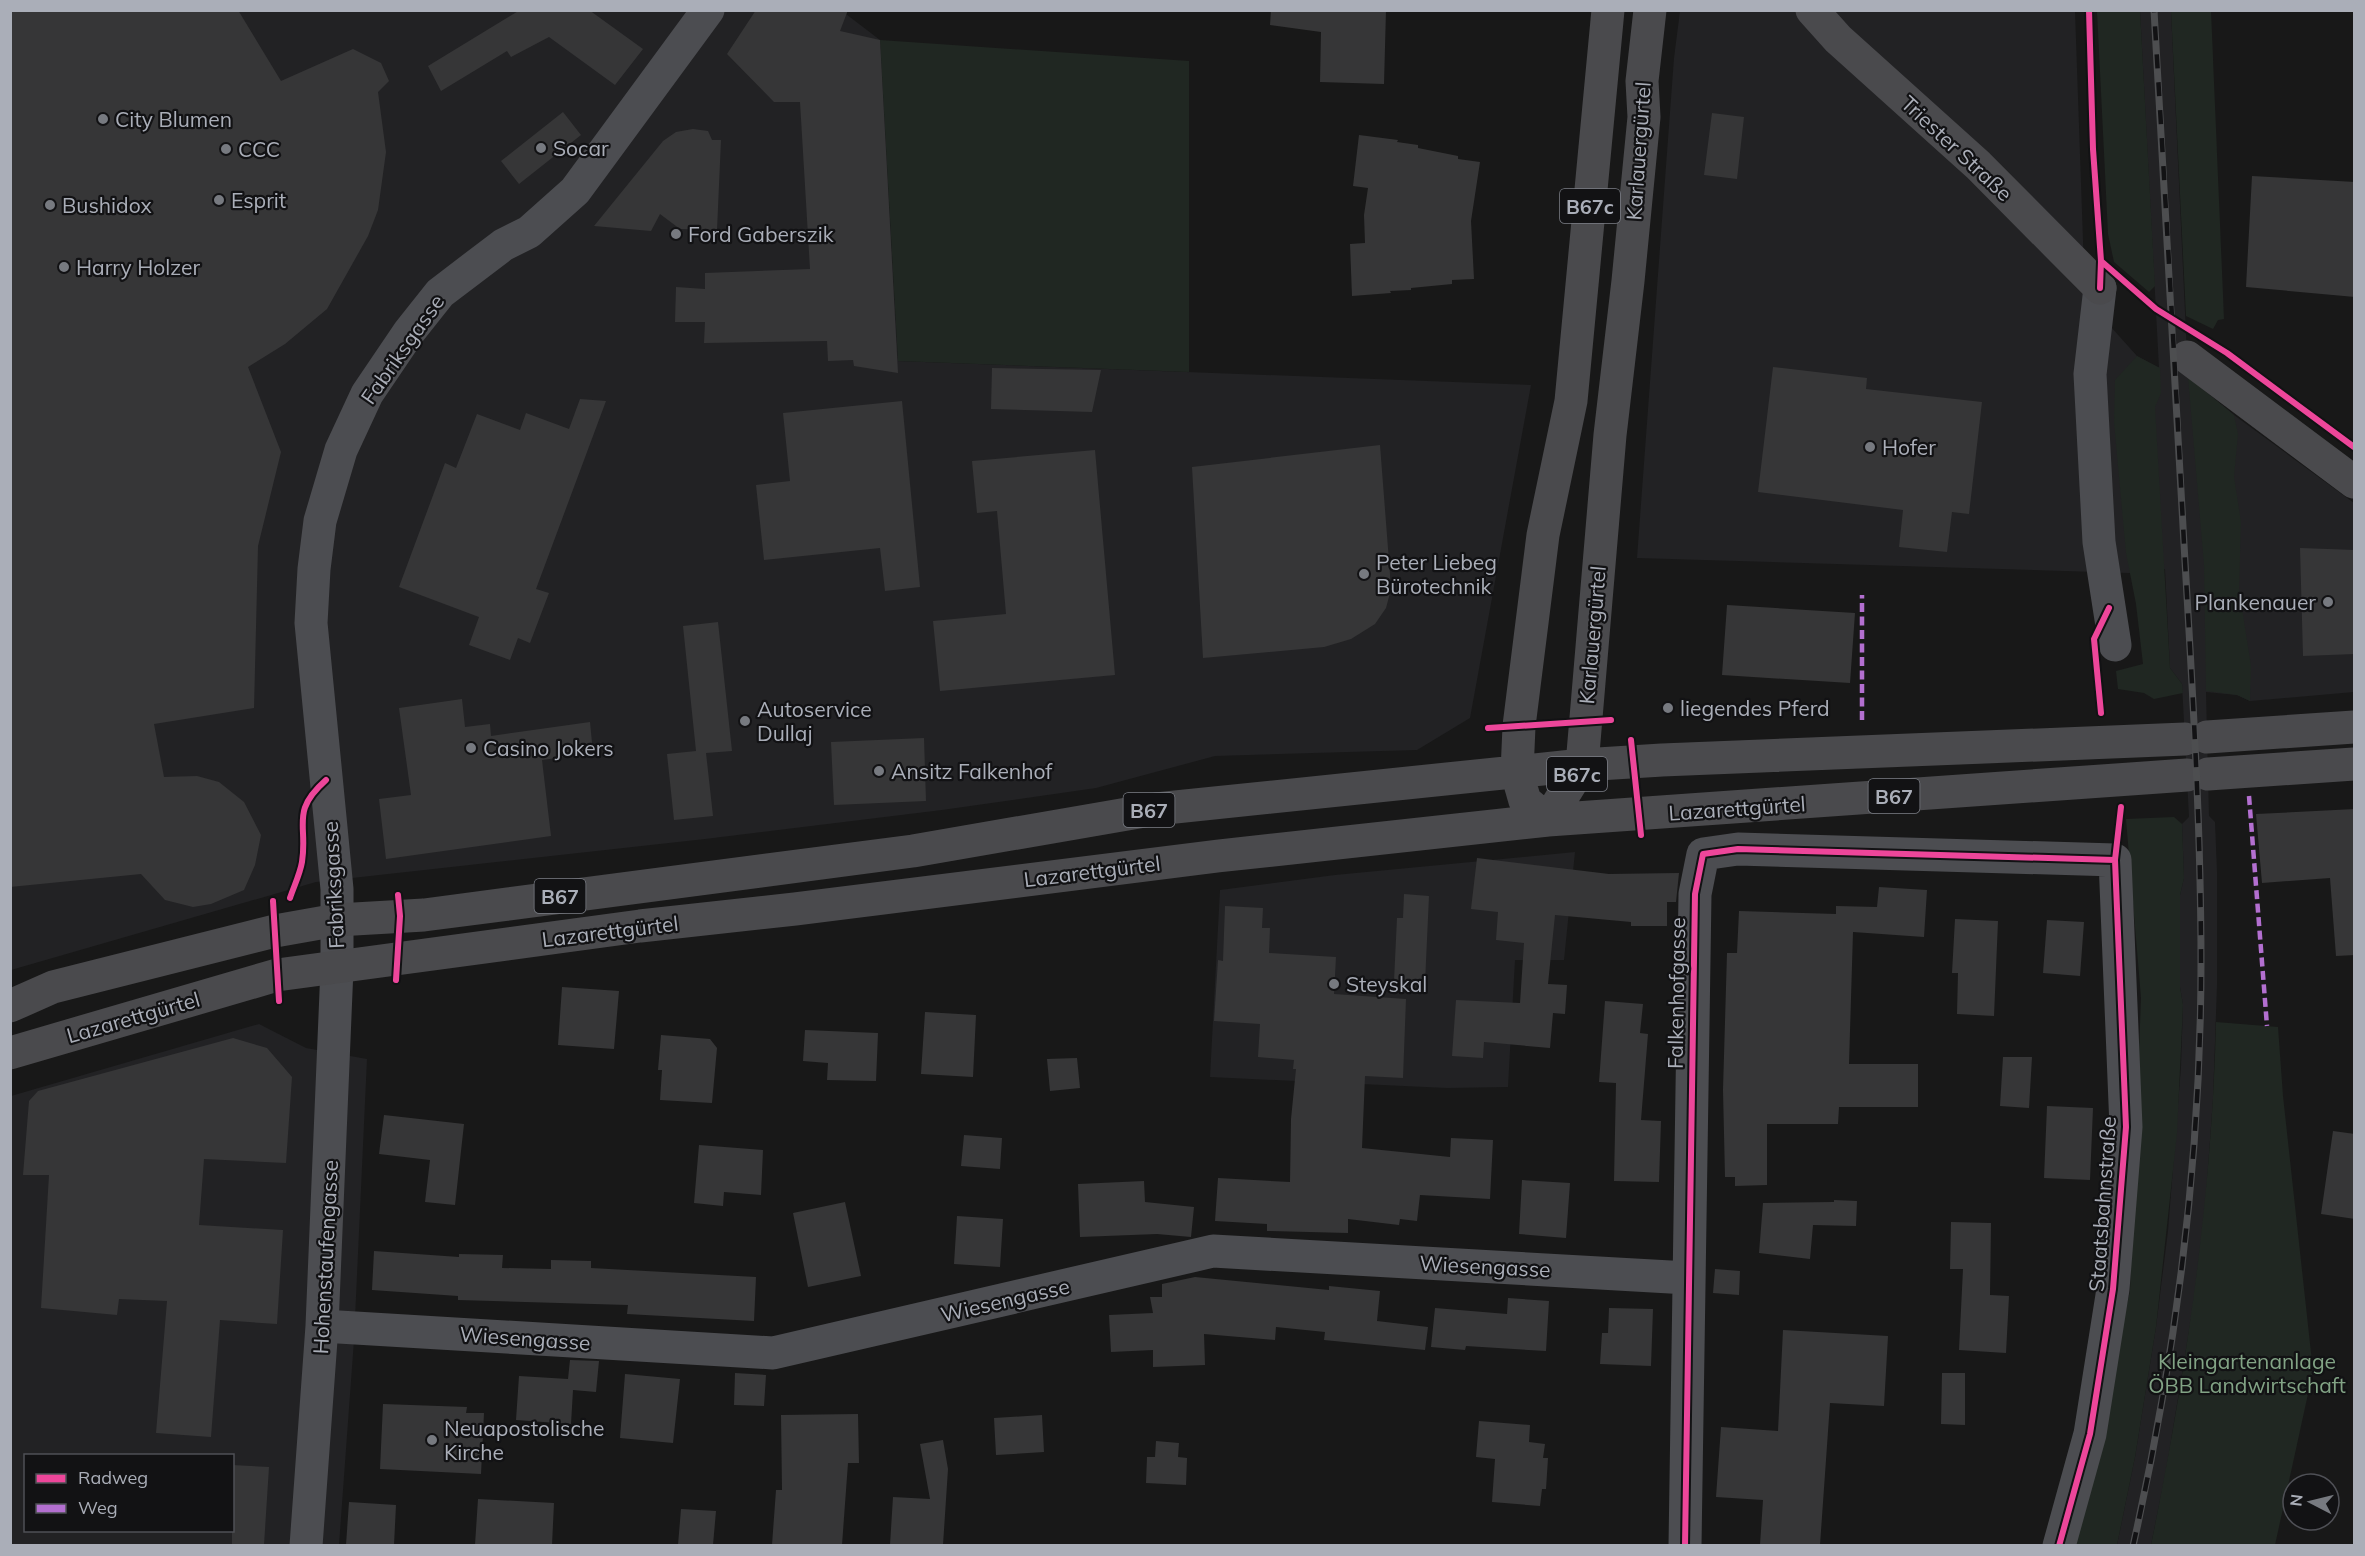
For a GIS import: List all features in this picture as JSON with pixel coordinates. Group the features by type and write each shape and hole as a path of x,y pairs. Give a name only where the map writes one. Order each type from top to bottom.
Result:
{"main road":[{"name":"Karlauergürtel","path":"1608,10 1571,401 1543,535 1521,705 1516,772 1525,801 1548,820 1582,765 1610,435 1622,340 1644,117 1642,81 1650,10"},
{"name":"Triester Straße","path":"1812,10 1839,39 1978,165 2100,288"},
{"path":"2187,357 2355,482"},
{"name":"Lazarettgürtel","path":"10,1006 53,987 275,931 337,920 424,915 914,851 1156,809 1582,765 2196,738 2355,727"},
{"name":"Lazarettgürtel","path":"10,1053 277,975 640,926 1218,856 1548,820 2355,764"}],"street":[{"name":"Fabriksgasse","path":"337,968 337,889 311,623 320,521 341,450 367,394 409,332 440,293 503,245 529,231 575,191 708,10"},
{"path":"2100,288 2091,386 2099,542 2115,645"},
{"name":"Falkenhofgasse","path":"1685,1545 1695,894 1704,854 1738,849 2115,860"},
{"name":"Staatsbahnstraße","path":"2059,1545 2090,1434 2115,1266 2126,1127 2115,860"},
{"name":"Hohenstaufengasse","path":"306,1545 322,1326 337,968"},
{"name":"Wiesengasse","path":"322,1326 773,1353 1213,1251 1688,1278"}],"shaded area":[{"path":"11,11 842,11 880,40 898,361 1531,385 1470,718 1417,750 1215,756 1096,788 942,810 316,882 11,970"},
{"path":"1680,11 2075,11 2085,298 2137,356 2159,368 2140,11 2171,11 2188,377 2234,415 2354,503 2354,692 2250,701 2237,695 2206,692 2209,816 2215,822 2217,872 2217,985 2213,1099 2205,1210 2193,1307 2166,1471 2151,1545 2117,1545 2135,1457 2156,1327 2168,1231 2181,1067 2183,1005 2180,987 2180,895 2184,878 2182,824 2189,817 2182,684 2170,668 2165,569 2129,573 1637,558 1674,58"},
{"name":"Steyskal","path":"1575,852 1564,960 1515,960 1508,1087 1447,1088 1210,1077 1220,890 1335,875"},
{"path":"259,1024 306,1048 367,1059 354,1340 339,1545 11,1546 11,1096"}],"green space":[{"path":"2097,11 2140,11 2155,286 2149,292 2114,262 2108,234"},
{"path":"2171,11 2211,11 2224,319 2218,320 2213,329 2186,316"},
{"path":"880,40 1189,61 1189,372 898,361"},
{"path":"2137,356 2160,368 2161,393 2155,407 2170,668 2182,684 2183,693 2154,699 2144,693 2118,689 2116,671 2143,664 2136,604 2126,553 2114,422 2115,380"},
{"path":"2188,377 2234,415 2238,434 2234,477 2241,522 2239,589 2251,666 2250,701 2237,695 2206,691 2204,565"},
{"path":"2174,817 2182,824 2184,878 2180,895 2180,987 2183,1005 2177,1133 2156,1327 2135,1457 2117,1545 2074,1546 2130,1291 2141,998 2126,819"},
{"name":"Kleingartenanlage ÖBB Landwirtschaft","path":"2216,1022 2278,1027 2283,1096 2313,1371 2291,1472 2281,1472 2281,1518 2275,1545 2151,1545 2186,1350 2195,1285 2209,1154"}],"building":[{"path":"10,10 238,10 281,81 353,49 381,63 389,81 378,92 386,152 378,210 368,236 327,309 285,344 248,367 281,452 258,546 254,708 154,724 164,777 197,776 219,782 244,802 261,835 255,865 244,890 211,904 193,907 165,900 141,874 10,887"},
{"path":"520,10 589,10 643,49 615,85 549,37 511,57 507,51 441,91 428,66"},
{"path":"756,10 848,10 840,31 880,40 898,373 854,366 853,360 828,361 827,341 704,343 705,322 675,322 676,287 705,289 705,273 810,269 800,102 774,102 727,54"},
{"path":"1271,10 1386,10 1384,84 1320,82 1321,32 1270,25"},
{"name":"Socar","path":"563,112 581,135 519,184 501,161"},
{"path":"1712,113 1744,117 1737,179 1704,175"},
{"path":"693,129 708,131 712,140 721,140 717,230 680,229 660,214 651,231 594,226 663,141 676,132"},
{"path":"1359,135 1398,140 1397,142 1418,145 1418,148 1458,156 1458,159 1480,162 1471,221 1474,279 1452,280 1452,284 1390,291 1391,293 1352,296 1350,244 1365,243 1364,215 1368,188 1353,186"},
{"path":"2252,176 2355,182 2355,297 2246,287"},
{"name":"Hofer","path":"1773,367 1867,378 1866,389 1982,402 1969,514 1952,512 1947,552 1899,547 1903,510 1758,492"},
{"path":"992,368 1101,370 1092,412 991,409"},
{"path":"580,399 606,401 536,589 549,593 530,643 518,638 510,660 469,645 479,617 399,587 445,463 456,468 477,414 520,430 526,413 569,429"},
{"path":"902,401 920,587 885,591 880,548 764,560 756,485 790,481 783,413"},
{"path":"1380,445 1390,593 1386,608 1375,624 1351,639 1324,647 1203,658 1192,467"},
{"path":"1095,450 1115,675 940,691 933,621 1006,614 997,511 977,513 972,461"},
{"name":"Plankenauer","path":"2300,548 2355,550 2355,654 2303,656"},
{"path":"1727,605 1855,613 1850,683 1722,675"},
{"path":"718,622 732,751 706,753 713,816 674,820 667,754 696,751 683,626"},
{"path":"462,699 465,727 490,724 491,736 590,722 593,753 542,760 551,836 386,859 379,799 411,795 399,708"},
{"name":"Ansitz Falkenhof","path":"924,738 926,801 834,805 831,742"},
{"path":"2355,809 2355,955 2336,956 2330,878 2262,883 2256,814"},
{"path":"1477,858 1609,874 1679,873 1676,902 1667,902 1667,926 1631,926 1631,922 1555,915 1548,984 1567,985 1565,1014 1553,1013 1550,1048 1484,1042 1483,1058 1452,1056 1456,1000 1520,1003 1524,943 1496,940 1498,912 1471,909"},
{"path":"1879,887 1927,890 1924,937 1853,932 1849,1064 1918,1064 1918,1107 1839,1107 1838,1124 1767,1124 1767,1185 1735,1186 1735,1177 1725,1177 1723,1090 1727,953 1737,953 1739,911 1836,914 1836,906 1877,907"},
{"path":"1404,894 1429,896 1425,983 1394,981 1397,918 1403,918"},
{"path":"1225,906 1263,908 1262,928 1270,928 1269,953 1336,957 1334,994 1406,999 1403,1078 1365,1076 1362,1148 1450,1157 1451,1138 1493,1140 1490,1199 1420,1195 1417,1221 1400,1219 1399,1225 1348,1219 1348,1233 1267,1231 1267,1224 1215,1221 1218,1178 1290,1182 1291,1119 1296,1069 1293,1069 1294,1060 1258,1057 1260,1024 1214,1021 1218,960 1223,961"},
{"path":"1955,919 1998,921 1994,1016 1957,1014 1958,973 1952,973"},
{"path":"2047,920 2084,922 2080,976 2043,973"},
{"path":"562,987 619,991 614,1049 558,1045"},
{"path":"1605,1001 1643,1004 1640,1033 1648,1034 1641,1120 1661,1121 1659,1182 1614,1181 1616,1083 1599,1082"},
{"path":"925,1012 976,1015 973,1077 921,1074"},
{"path":"805,1030 878,1033 876,1081 827,1080 828,1063 803,1061"},
{"path":"661,1035 710,1039 717,1048 712,1103 660,1100 662,1070 658,1070"},
{"path":"233,1038 267,1048 292,1077 286,1163 204,1159 199,1225 283,1230 277,1324 220,1320 211,1437 156,1433 167,1301 119,1299 117,1315 41,1308 49,1175 23,1175 29,1101 38,1091"},
{"path":"2003,1057 2032,1057 2029,1108 2000,1106"},
{"path":"1077,1058 1080,1088 1050,1091 1047,1059"},
{"path":"2047,1106 2093,1108 2090,1180 2044,1178"},
{"path":"384,1115 464,1124 455,1205 425,1202 430,1160 379,1154"},
{"path":"2333,1131 2355,1134 2355,1219 2321,1214"},
{"path":"964,1135 1002,1138 1000,1169 961,1166"},
{"path":"699,1145 763,1150 761,1195 724,1192 723,1206 694,1203"},
{"path":"1522,1180 1570,1183 1566,1238 1519,1234"},
{"path":"1144,1181 1145,1202 1194,1207 1191,1237 1157,1234 1080,1237 1078,1184"},
{"path":"1834,1200 1857,1201 1856,1226 1813,1225 1810,1259 1759,1253 1763,1203 1834,1202"},
{"path":"845,1202 861,1276 808,1287 793,1213"},
{"path":"957,1216 1003,1219 1000,1267 954,1264"},
{"path":"1951,1222 1991,1223 1990,1295 2009,1296 2006,1353 1959,1350 1963,1269 1950,1269"},
{"path":"374,1251 459,1257 459,1254 503,1255 502,1268 551,1269 551,1260 591,1261 591,1268 756,1277 754,1321 627,1314 628,1305 458,1300 458,1296 372,1290"},
{"path":"1715,1269 1740,1271 1739,1295 1713,1293"},
{"path":"1195,1277 1329,1290 1329,1286 1380,1291 1377,1321 1428,1327 1425,1350 1324,1340 1325,1332 1276,1327 1275,1340 1204,1334 1205,1365 1153,1367 1153,1350 1111,1352 1109,1315 1153,1313 1150,1297 1162,1297 1162,1284"},
{"path":"1508,1298 1549,1301 1546,1351 1466,1346 1465,1350 1431,1347 1435,1308 1507,1314"},
{"path":"1609,1308 1653,1309 1651,1366 1600,1364 1602,1333 1608,1333"},
{"path":"1783,1330 1888,1336 1884,1406 1830,1403 1820,1545 1760,1545 1763,1500 1716,1497 1721,1427 1778,1431"},
{"path":"570,1360 599,1361 596,1392 573,1390 571,1424 516,1420 519,1376 568,1379"},
{"path":"735,1373 766,1375 764,1406 734,1405"},
{"path":"1942,1373 1965,1373 1965,1425 1941,1424"},
{"path":"625,1374 680,1379 673,1443 620,1438"},
{"name":"Neuapostolische Kirche","path":"383,1404 467,1407 466,1413 484,1413 481,1474 380,1469"},
{"path":"858,1414 859,1463 848,1463 842,1545 772,1545 776,1490 782,1490 781,1415"},
{"path":"1042,1415 1044,1452 996,1455 994,1418"},
{"path":"1479,1421 1530,1425 1529,1442 1545,1444 1543,1458 1548,1458 1546,1489 1542,1489 1540,1506 1492,1502 1495,1459 1476,1457"},
{"path":"943,1440 948,1469 943,1545 890,1545 893,1497 930,1499 920,1444"},
{"path":"1156,1441 1179,1443 1178,1457 1187,1458 1186,1485 1146,1483 1147,1457 1155,1457"},
{"path":"234,1465 269,1467 264,1545 232,1545"},
{"path":"478,1499 554,1503 552,1545 475,1545"},
{"path":"349,1502 396,1505 394,1545 346,1545"},
{"path":"681,1509 716,1511 713,1545 678,1545"}],"railway":[{"path":"2133,1546 2162,1402 2183,1256 2196,1109 2201,962 2196,753 2154,10"}],"marked path":[{"path":"1862,595 1862,720"},
{"path":"2249,796 2267,1026"}],"cycle path":[{"path":"2089,10 2093,149 2101,261 2100,288"},
{"path":"2101,261 2156,309 2227,353 2354,447"},
{"path":"2101,713 2094,639 2109,608"},
{"path":"1488,728 1611,720"},
{"path":"1631,740 1641,835"},
{"path":"290,898 302,862 304,810 315,791 326,780"},
{"path":"2059,1546 2090,1434 2113,1289 2126,1127 2115,860 2121,807"},
{"path":"1685,1546 1695,894 1703,854 1738,849 2115,860"},
{"path":"396,980 400,916 398,895"},
{"path":"273,901 279,1001"}],"place":[{"name":"City Blumen","path":"103,119"},
{"name":"Socar","path":"541,148"},
{"name":"CCC","path":"226,149"},
{"name":"Esprit","path":"219,200"},
{"name":"Bushidox","path":"50,205"},
{"name":"Ford Gaberszik","path":"676,234"},
{"name":"Harry Holzer","path":"64,267"},
{"name":"Hofer","path":"1870,447"},
{"name":"Peter Liebeg Bürotechnik","path":"1364,574"},
{"name":"Plankenauer","path":"2328,602"},
{"name":"liegendes Pferd","path":"1668,708"},
{"name":"Autoservice Dullaj","path":"745,721"},
{"name":"Casino Jokers","path":"471,748"},
{"name":"Ansitz Falkenhof","path":"879,771"},
{"name":"Steyskal","path":"1334,984"},
{"name":"Neuapostolische Kirche","path":"432,1440"}]}
